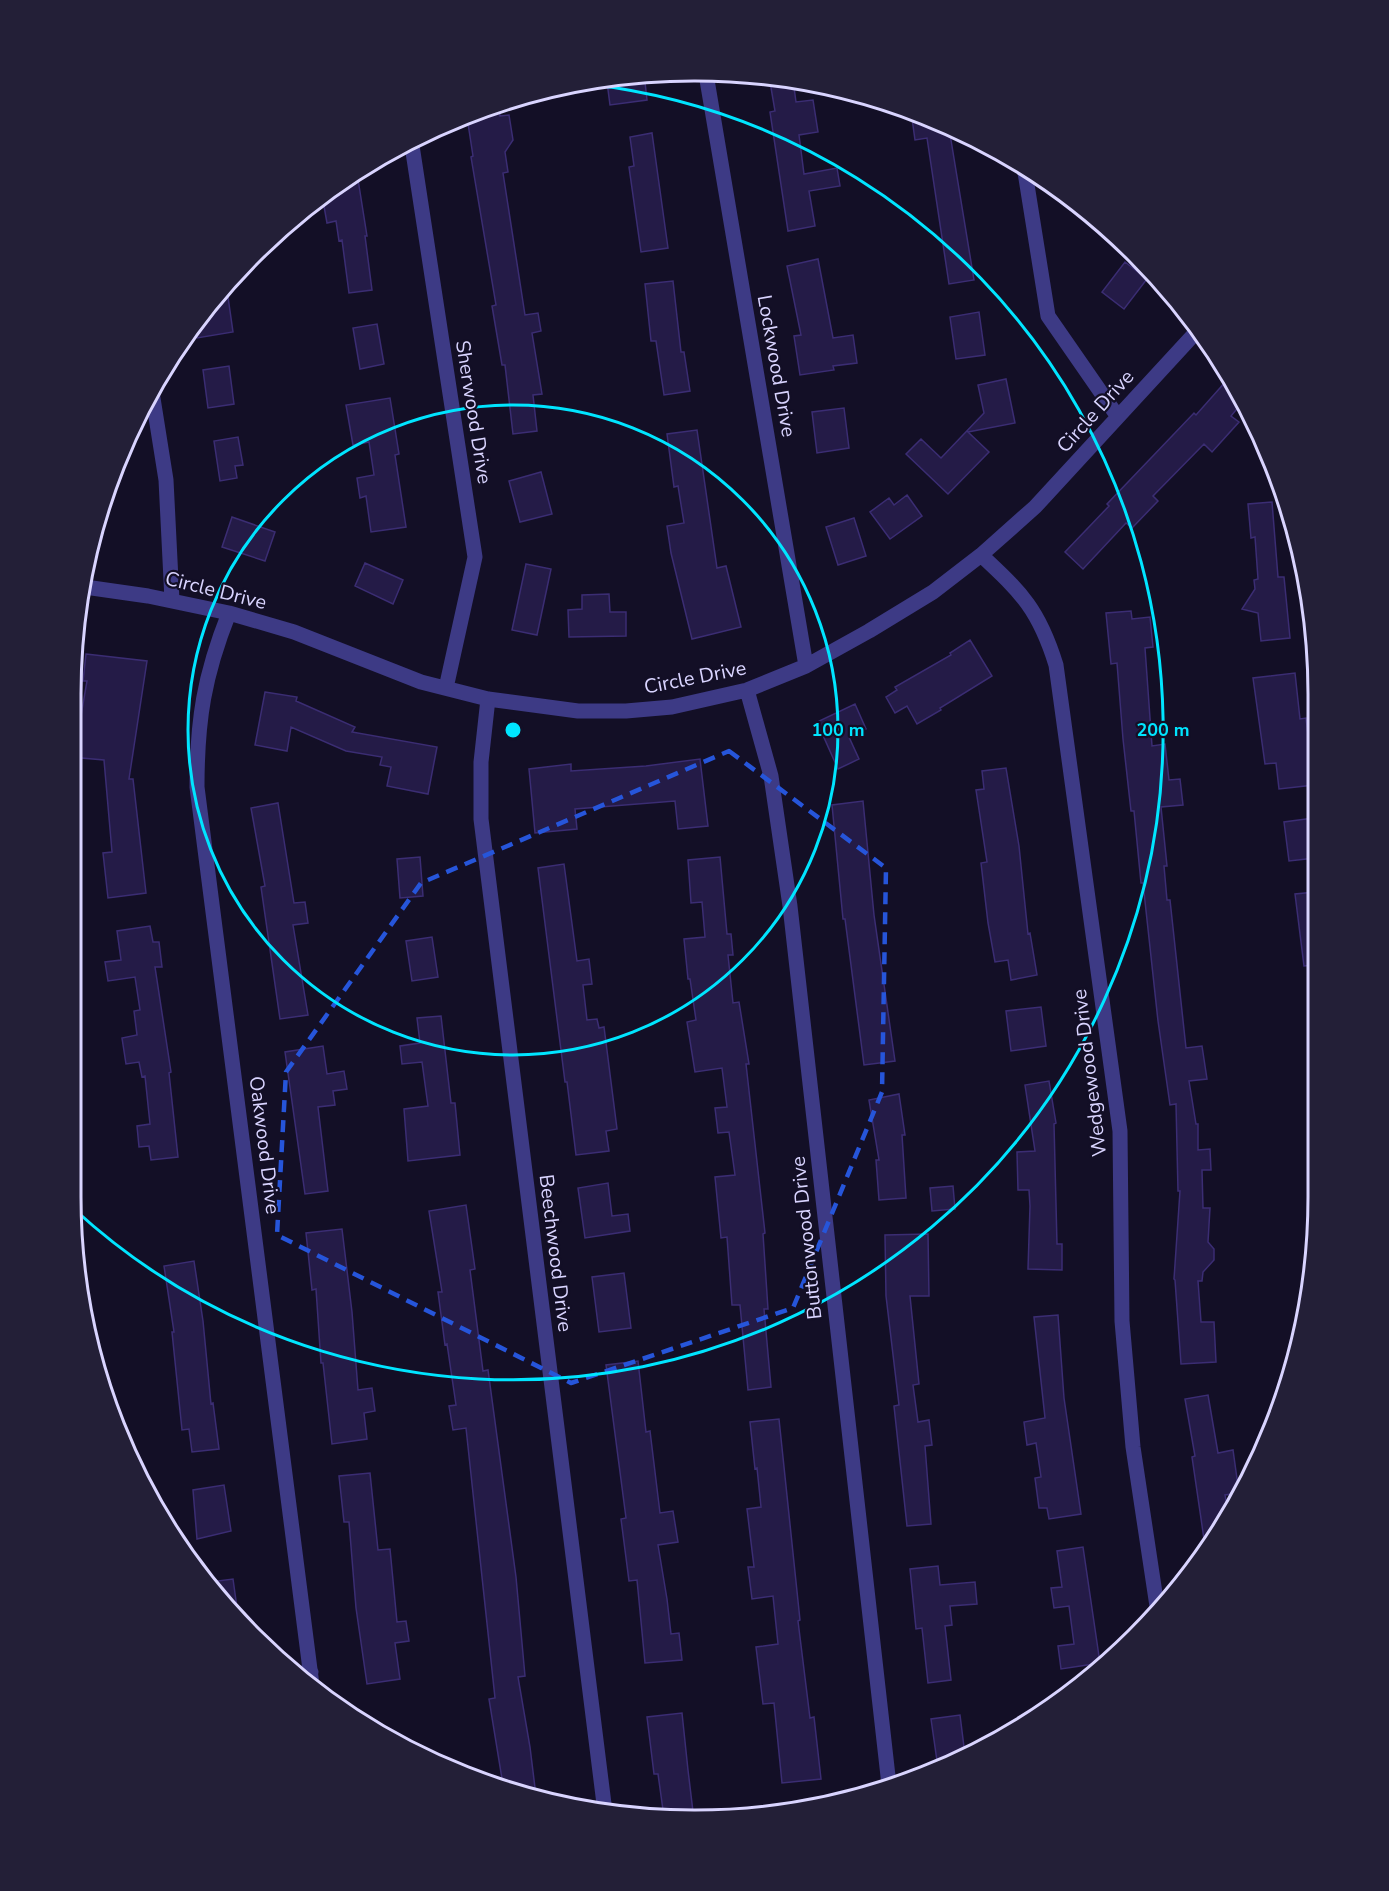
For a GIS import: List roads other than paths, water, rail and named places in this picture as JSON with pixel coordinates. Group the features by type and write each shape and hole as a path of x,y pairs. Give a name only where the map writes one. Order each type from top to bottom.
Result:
{"street":[{"name":"Lockwood Drive","path":"707,81 806,666"},
{"name":"Sherwood Drive","path":"413,150 475,557 446,688"},
{"path":"1026,178 1048,316 1118,417"},
{"name":"Circle Drive","path":"91,588 172,600 229,613 294,632 421,682 488,699 579,711 626,711 672,707 747,690 806,666 933,592 981,555 1035,507 1192,336"},
{"path":"154,405 166,480 172,600"},
{"name":"Wedgewood Drive","path":"981,555 1015,587 1034,612 1047,638 1056,665 1120,1131 1122,1321 1133,1447 1156,1601"},
{"name":"Oakwood Drive","path":"229,613 214,652 204,691 197,742 197,787 312,1675"},
{"name":"Buttonwood Drive","path":"747,690 771,776 790,906 888,1778"},
{"name":"Beechwood Drive","path":"488,699 481,762 481,819 604,1803"}]}
